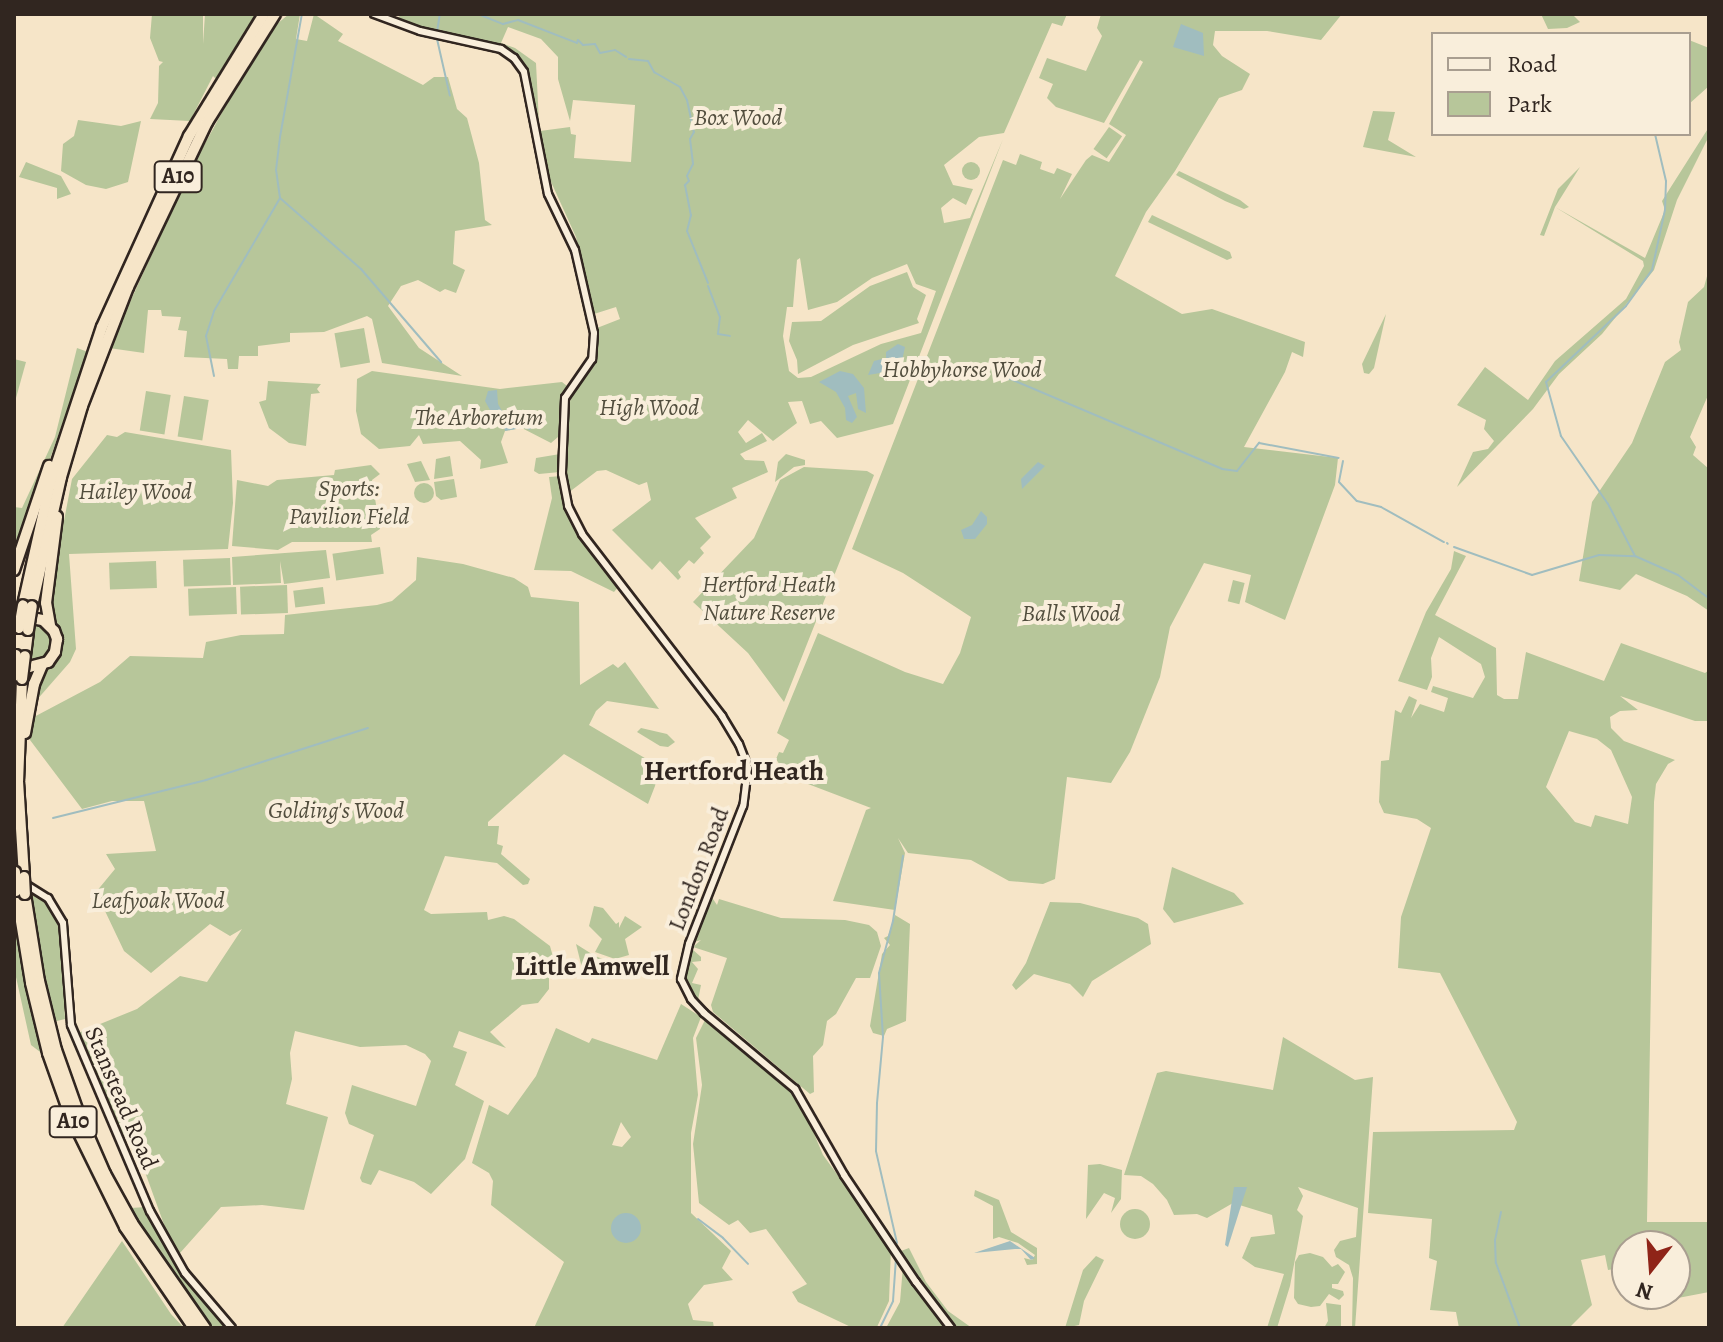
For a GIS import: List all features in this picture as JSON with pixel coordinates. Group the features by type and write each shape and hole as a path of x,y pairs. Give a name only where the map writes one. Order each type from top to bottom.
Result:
{"highway":[{"name":"A10","path":"27,606 97,353 135,249 189,136 264,14"},
{"name":"A10","path":"18,875 18,659 46,499 78,394 173,187 229,83 275,14"},
{"path":"14,570 39,493 78,394"},
{"path":"20,829 26,724 34,684 42,665 52,658 56,646 46,603 51,553 82,406"},
{"path":"14,615 35,617 50,625"},
{"path":"18,659 42,665"},
{"name":"A10","path":"14,861 56,1050 78,1112 105,1174 132,1223 205,1328"},
{"name":"A10","path":"21,892 31,983 48,1053 70,1115 125,1227 149,1268 194,1328"}],"main road":[{"name":"London Road","path":"374,14 432,34 492,46 514,58 527,78 551,204 575,250 594,329 592,359 571,385 565,398 562,474 574,521 722,716 739,744 748,768 743,806 681,968 684,987 704,1013 795,1089 844,1175 925,1296 951,1328"},
{"name":"Stanstead Road","path":"18,875 48,898 59,915 66,936 69,1016 90,1075 168,1247 195,1287 232,1328"}],"green space":[{"path":"152,14 203,14 203,44 205,14 258,14 216,79 213,76 190,121 150,119 158,103 159,66 163,62 159,61 150,38"},
{"path":"289,14 300,14 296,39 307,41 314,14 343,34 338,41 423,85 434,77 448,77 457,109 467,118 479,163 485,220 492,225 455,231 453,264 465,270 456,293 445,289 440,292 418,280 401,286 388,306 419,348 462,376 382,363 372,319 367,316 324,332 290,333 290,342 258,346 258,356 239,356 238,369 228,369 227,359 184,357 187,331 178,330 181,317 162,316 161,310 148,310 144,353 109,348 190,171 265,34"},
{"name":"Box Wood","path":"400,14 1067,14 1062,26 1052,23 1004,133 979,137 944,165 953,185 973,189 966,205 953,198 941,208 944,223 970,218 1003,139 893,424 837,438 821,421 810,424 802,401 788,402 797,423 773,441 748,420 738,432 746,443 762,433 767,441 740,454 745,460 764,461 768,472 732,488 737,498 695,518 711,537 700,548 704,553 694,564 689,560 678,572 681,577 678,580 660,561 652,570 612,530 651,500 647,482 639,485 606,470 597,471 568,493 564,464 571,392 596,359 597,328 620,319 616,307 594,314 576,237 547,173 540,131 570,127 571,134 576,135 574,158 631,162 635,105 573,100 570,121 558,79 558,57 541,39 508,27 501,43 515,48 536,63 539,123 530,76 518,58 505,49 398,22","holes":["800,258 808,310 837,302 872,278 907,264 916,284 936,291 921,333 881,344 811,377 798,378 789,371 783,336 787,307 793,307 797,260"]},
{"path":"1101,14 1342,14 1321,40 1267,31 1215,31 1213,45 1222,56 1250,74 1242,90 1219,98 1146,212 1115,276 1182,314 1212,309 1305,342 1303,357 1292,352 1285,372 1244,447 1338,458 1335,485 1285,620 1245,602 1251,575 1204,563 1170,627 1160,677 1130,752 1111,783 1067,777 1055,879 1043,884 1009,881 971,860 908,853 898,838 905,853 895,910 833,901 866,810 871,808 787,776 776,759 789,740 777,733 818,633 905,672 943,684 960,653 971,617 903,573 852,549 1003,160 1016,165 1020,154 1042,162 1040,169 1054,174 1057,168 1072,174 1060,199 1086,160 1092,155 1109,162 1126,135 1109,124 1143,62 1140,60 1104,123 1056,107 1047,98 1053,84 1039,78 1047,58 1086,71 1102,36 1097,28"},
{"path":"1541,14 1572,14 1580,22 1567,28 1548,29"},
{"path":"1691,41 1709,48 1709,86 1691,102"},
{"path":"1373,111 1395,112 1388,140 1416,157 1363,147"},
{"path":"78,120 121,126 141,121 128,182 106,189 86,185 61,171 63,144 74,136"},
{"path":"1109,127 1122,136 1107,158 1094,149"},
{"path":"1709,127 1709,136 1677,200 1654,270 1602,334 1559,374 1533,409 1457,487 1473,452 1488,449 1494,441 1484,429 1486,420 1457,405 1485,367 1528,400 1555,361 1626,299 1644,266 1643,261 1555,207 1645,258 1665,210 1662,201"},
{"path":"26,162 61,176 71,194 57,199 57,188 19,177"},
{"path":"971,162 980,171 971,180 962,171"},
{"path":"1580,167 1555,207 1544,236 1540,235 1558,189"},
{"path":"1179,171 1249,207 1244,209 1225,201 1176,175"},
{"path":"1152,215 1230,252 1232,258 1227,260 1148,222"},
{"path":"1709,269 1709,393 1690,437 1696,447 1693,455 1709,469 1709,611 1687,596 1636,574 1620,590 1579,581 1592,502 1632,443 1665,362 1681,350 1679,342 1688,302 1704,287"},
{"path":"907,272 913,287 926,295 917,319 919,323 853,345 798,374 797,360 789,341 792,322 821,321 870,286"},
{"path":"1386,314 1374,368 1369,374 1364,373 1362,364"},
{"path":"364,328 370,362 341,368 334,333"},
{"path":"77,348 88,352 14,560 14,507 22,508 55,437"},
{"path":"14,359 26,362 16,398 14,396"},
{"name":"The Arboretum","path":"372,371 500,389 562,382 567,386 558,437 551,443 516,425 516,429 505,431 501,442 508,463 480,469 481,460 460,441 423,444 419,435 410,446 379,449 361,434 356,411 357,379"},
{"path":"268,381 321,384 317,389 320,393 311,394 306,446 289,443 269,428 259,402 266,400"},
{"path":"146,391 171,395 164,434 140,431"},
{"path":"184,396 209,400 202,440 178,436"},
{"name":"Hailey Wood","path":"125,432 231,450 233,503 228,549 69,554 76,649 70,662 35,702 43,670 57,656 49,599 72,479 107,435 117,437"},
{"path":"560,454 560,472 539,474 534,471 536,458"},
{"path":"786,454 805,460 805,465 794,467 775,482 778,462"},
{"path":"450,456 453,476 434,479 436,459"},
{"path":"421,461 430,480 415,482 407,464"},
{"name":"Sports: Pavilion Field","path":"371,465 380,474 372,480 380,529 371,535 372,542 292,542 278,550 232,546 237,480 268,486 277,480 334,475 335,470"},
{"name":"Hertford Heath Nature Reserve","path":"804,467 867,471 874,475 784,702 748,653 693,602 754,538 780,480"},
{"name":"High Wood","path":"561,476 571,520 619,586 614,592 571,571 534,570 552,498 549,477"},
{"path":"454,479 457,497 441,500 436,496 434,482"},
{"path":"424,483 431,486 434,493 431,500 424,503 417,500 414,493 417,486"},
{"path":"380,547 384,574 336,580 332,554"},
{"path":"326,550 330,578 284,584 280,561 281,583 233,585 232,557"},
{"path":"1454,551 1466,556 1435,615 1496,648 1497,695 1504,699 1518,699 1526,652 1604,681 1621,643 1705,673 1709,670 1709,721 1695,721 1620,696 1638,710 1620,711 1610,717 1611,728 1624,741 1675,760 1668,764 1656,784 1654,802 1647,1222 1709,1222 1709,1292 1691,1295 1691,1230 1611,1230 1611,1270 1608,1270 1605,1255 1581,1260 1592,1305 1569,1328 1459,1328 1456,1312 1430,1310 1437,1261 1429,1258 1432,1219 1368,1213 1373,1132 1514,1130 1517,1122 1440,973 1398,968 1401,917 1431,828 1417,819 1384,813 1379,802 1381,761 1389,760 1395,710 1401,713 1409,696 1417,700 1411,718 1420,704 1444,712 1448,698 1431,692 1433,686 1473,698 1485,677 1481,664 1439,637 1431,658 1432,677 1427,690 1398,681 1426,612 1451,569","holes":["1569,731 1597,739 1611,750 1632,797 1628,824 1595,815 1591,827 1575,822 1546,787"]},
{"path":"417,557 463,564 514,578 528,587 531,597 579,602 580,685 613,664 618,668 625,662 659,709 607,701 596,711 589,725 660,767 655,786 648,804 564,754 488,822 488,826 499,826 497,844 503,846 501,854 530,879 528,884 523,885 497,863 445,856 424,910 431,914 487,912 488,920 504,916 514,919 550,946 557,971 549,973 549,989 538,1003 522,1005 490,1032 506,1048 459,1031 453,1047 467,1052 455,1085 484,1101 465,1159 431,1194 414,1182 379,1170 371,1185 362,1182 360,1178 374,1135 349,1124 345,1113 352,1085 416,1106 431,1061 425,1054 406,1045 360,1047 295,1031 290,1053 292,1079 286,1104 328,1117 304,1210 262,1205 221,1207 180,1253 170,1241 145,1172 117,1122 78,1033 137,1009 180,976 207,982 242,929 230,936 210,924 151,973 124,951 96,892 115,869 106,854 156,851 144,801 112,801 82,809 30,740 32,718 100,682 130,656 203,658 206,642 241,635 284,634 285,615 392,601 416,580"},
{"path":"230,558 231,585 184,587 183,560"},
{"path":"156,561 157,588 110,590 109,563"},
{"path":"1233,580 1245,583 1239,604 1228,601"},
{"path":"287,585 288,613 241,615 240,587"},
{"path":"236,587 237,614 189,616 188,589"},
{"path":"323,587 325,604 295,608 293,591"},
{"path":"32,620 42,624 52,635 53,647 45,660 27,665"},
{"path":"641,728 667,734 675,742 668,747 660,746 637,732"},
{"path":"1172,867 1234,893 1244,904 1174,923 1163,909"},
{"path":"31,893 45,902 61,930 65,1019 53,1022"},
{"path":"711,896 717,905 719,899 781,918 845,920 869,925 877,932 881,946 870,978 856,978 836,1014 827,1021 823,1045 813,1056 814,1092 810,1094 713,1012 711,1005 727,958 693,947 701,940 691,943"},
{"path":"1050,902 1080,903 1138,918 1148,924 1151,944 1092,981 1083,997 1070,984 1034,974 1016,990 1012,985 1026,963"},
{"path":"594,906 603,908 616,924 619,922 619,928 625,916 642,927 625,939 629,955 615,959 595,952 602,939 589,926"},
{"path":"14,911 26,982 44,1055 31,1045 14,968"},
{"path":"895,915 910,924 906,1021 887,1029 884,1036 873,1033 870,1026 882,954 890,945 884,938 888,936"},
{"path":"576,944 613,963 597,976 584,976"},
{"path":"692,949 701,957 701,961 692,962 698,969 692,983 701,985 698,1000 683,981"},
{"path":"681,1004 701,1017 693,1038 698,1095 691,1133 691,1213 731,1251 722,1268 733,1280 704,1285 688,1304 693,1320 713,1322 714,1328 534,1328 564,1262 491,1205 493,1181 489,1173 472,1163 489,1105 508,1115 536,1076 556,1028 589,1043 592,1038 657,1060","holes":["621,1122 631,1137 622,1147 612,1145"]},
{"path":"705,1020 789,1088 802,1105 823,1155 891,1248 889,1301 877,1327 853,1328 798,1302 792,1292 807,1284 766,1229 750,1233 738,1220 729,1225 699,1203 693,1144 702,1085 696,1038"},
{"path":"1283,1037 1355,1080 1373,1077 1355,1328 1352,1328 1353,1278 1349,1265 1336,1257 1334,1250 1340,1241 1356,1237 1358,1208 1298,1187 1303,1196 1297,1210 1303,1216 1290,1286 1277,1328 1267,1328 1284,1274 1255,1267 1242,1258 1251,1237 1275,1234 1272,1215 1233,1203 1207,1218 1197,1214 1174,1215 1167,1200 1153,1184 1141,1176 1124,1175 1157,1073 1166,1071 1273,1090"},
{"path":"1100,1164 1122,1170 1121,1199 1111,1213 1115,1198 1104,1193 1086,1219 1088,1165"},
{"path":"975,1190 999,1200 1011,1232 1037,1248 1037,1264 1027,1265 1024,1258 1032,1260 1035,1255 1018,1243 999,1237 993,1239 993,1206 974,1196"},
{"path":"146,1207 175,1264 227,1328 212,1328 188,1298 131,1208"},
{"path":"1135,1209 1146,1213 1150,1224 1146,1235 1135,1239 1124,1235 1120,1224 1124,1213"},
{"path":"122,1241 171,1314 184,1328 62,1328"},
{"path":"909,1248 926,1282 948,1311 972,1328 956,1328 937,1306 911,1271 901,1251"},
{"path":"1310,1253 1323,1257 1332,1267 1338,1264 1345,1272 1338,1284 1332,1284 1332,1288 1343,1291 1344,1295 1339,1300 1329,1294 1320,1306 1311,1307 1298,1304 1294,1298 1295,1262 1299,1255"},
{"path":"1096,1256 1104,1260 1084,1301 1079,1325 1065,1328 1083,1270"},
{"path":"903,1266 919,1295 948,1328 886,1328 900,1302"},
{"path":"1326,1303 1341,1305 1341,1328 1324,1328 1328,1321"}],"water":[{"path":"1181,24 1203,33 1204,56 1173,47"},
{"path":"898,344 905,347 899,375 893,375 889,367 880,373 868,375 874,361 886,358 886,352"},
{"path":"840,371 853,374 864,388 866,413 858,409 856,393 848,396 857,417 852,423 846,420 845,408 836,392 819,382"},
{"path":"497,390 498,404 506,418 490,410 485,401 488,391"},
{"path":"512,417 533,424 530,430 517,425 516,429 505,431 503,423"},
{"path":"1038,462 1045,466 1022,489 1021,479"},
{"path":"981,511 987,517 987,524 975,539 964,539 961,530 972,525"},
{"path":"1234,1187 1247,1187 1228,1247 1225,1245"},
{"path":"626,1213 632,1214 640,1222 640,1234 632,1242 626,1243 620,1242 612,1234 611,1228 612,1222 620,1214"},
{"path":"1010,1241 1035,1258 1031,1260 1021,1249 974,1253"}],"waterway":[{"path":"214,376 206,336 214,311 280,198 276,170 302,14"},
{"path":"437,32 440,14"},
{"path":"478,14 503,24 518,20 577,43 578,40 583,45 595,44 600,53 615,50 626,57"},
{"path":"437,39 450,96"},
{"path":"629,59 648,61 654,72 680,87 687,100 694,132 690,139 693,164 685,185 691,215 687,231 708,283"},
{"path":"1635,556 1608,504 1561,436 1546,382 1626,306 1652,270 1665,210 1666,181 1655,136"},
{"path":"280,198 361,269 441,362"},
{"path":"708,286 720,317 718,334 730,336"},
{"path":"1008,378 1222,469 1237,471 1259,443 1339,458"},
{"path":"1343,461 1339,482 1357,501 1381,507 1444,542"},
{"path":"1454,547 1532,575 1599,555 1635,556 1678,575 1709,598"},
{"path":"53,818 206,780 368,728"},
{"path":"897,1243 876,1151 883,1037 879,973 893,921 903,856"},
{"path":"1501,1212 1495,1240 1496,1263 1520,1328"},
{"path":"698,1219 723,1238 748,1264"},
{"path":"880,1328 893,1301 896,1258"}],"district":[{"name":"Hertford Heath","path":"734,771"},
{"name":"Little Amwell","path":"592,966"}],"park label":[{"name":"Hobbyhorse Wood","path":"962,370"},
{"name":"Balls Wood","path":"1071,614"},
{"name":"Golding's Wood","path":"336,811"},
{"name":"Leafyoak Wood","path":"158,901"}]}
